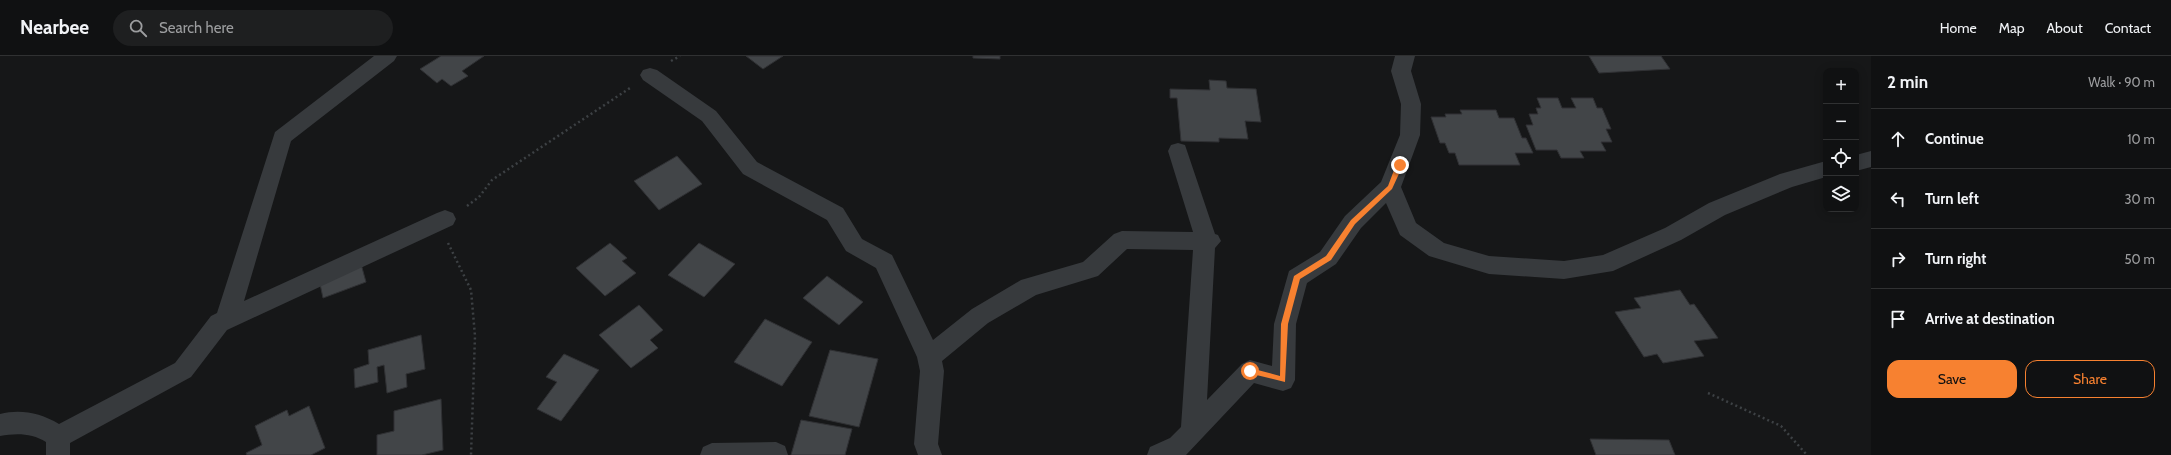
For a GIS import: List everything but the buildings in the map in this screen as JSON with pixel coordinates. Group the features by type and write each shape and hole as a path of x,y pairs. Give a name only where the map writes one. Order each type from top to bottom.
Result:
{"street":[{"path":"227,319 282,137 387,56"},
{"path":"1159,455 1178,446 1250,371 1283,380 1285,324 1297,278 1328,258 1353,222 1390,187 1410,135 1411,104 1401,71 1405,56"},
{"path":"650,75 709,116 750,168 835,214 854,245 884,262 929,357 932,371 926,444 930,455"},
{"path":"1178,152 1207,242 1193,430"},
{"path":"1859,162 1871,159"},
{"path":"1390,187 1408,229 1436,250 1489,264 1564,270 1605,264 1673,234 1717,210 1787,180 1823,170"},
{"path":"0,425 11,422 45,427 58,446 183,370 219,323 445,219"},
{"path":"929,357 980,316 1029,288 1090,269 1122,240 1207,242"},
{"path":"712,455 776,454"}],"path":[{"path":"471,455 475,336 471,290 445,238 442,225 445,219 479,197 492,180 680,56"},
{"path":"1708,392 1781,426 1807,455"}],"route":[{"path":"1250,371 1283,380 1285,324 1297,278 1328,258 1353,222 1390,187 1400,165"}]}
